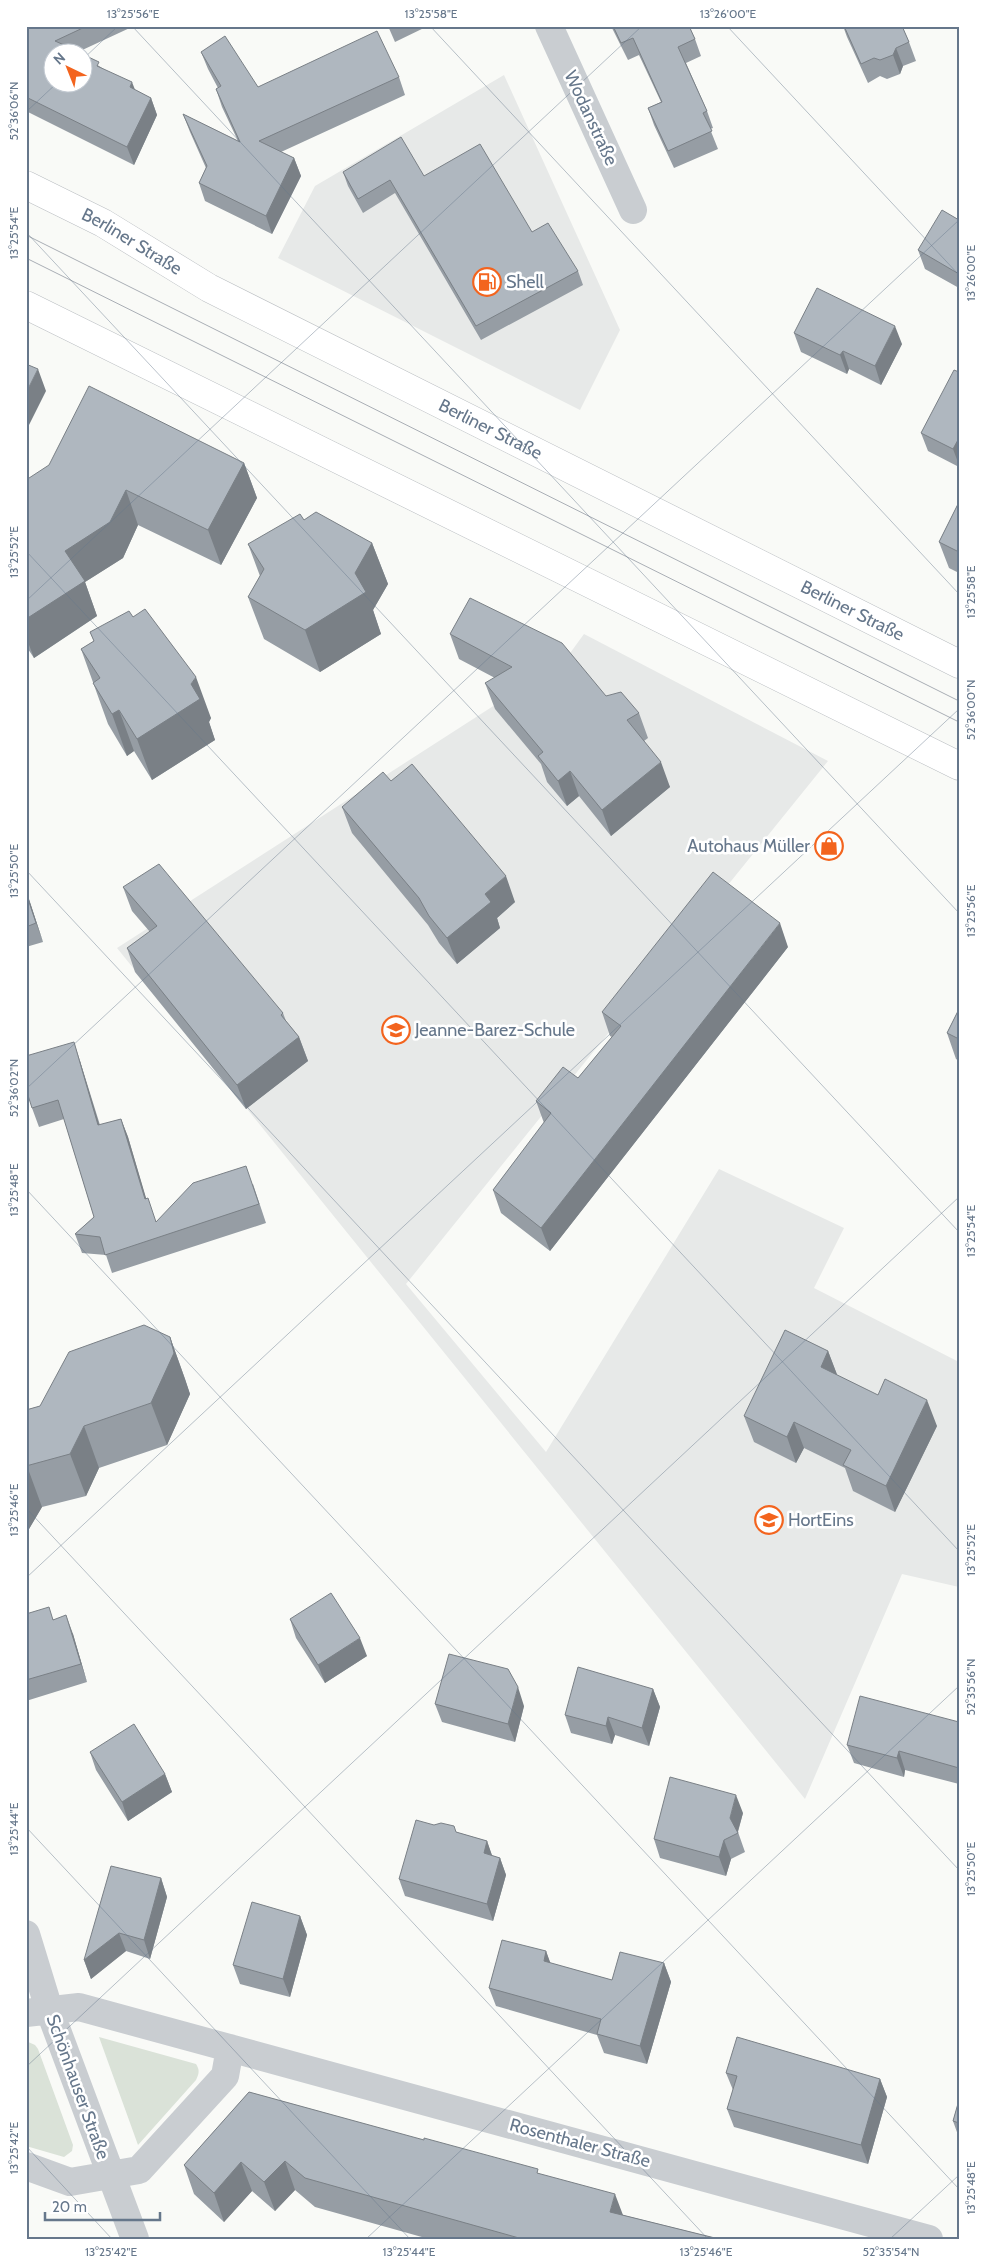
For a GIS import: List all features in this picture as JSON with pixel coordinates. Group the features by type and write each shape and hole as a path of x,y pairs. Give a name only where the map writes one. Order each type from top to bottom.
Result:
{"main road":[{"name":"Berliner Straße","path":"26,185 103,223 209,288 959,664"},
{"path":"26,305 959,766"}],"street":[{"name":"Wodanstraße","path":"549,26 633,210"},
{"name":"Schönhauser Straße","path":"26,1934 38,2011 110,2176 135,2239"},
{"name":"Rosenthaler Straße","path":"38,2011 79,2007 929,2239"},
{"path":"26,2166 70,2182 139,2170 225,2076 230,2048"}],"shaded area":[{"path":"504,75 620,330 580,410 278,258 315,186"},
{"path":"584,634 828,761 406,1284 546,1452 719,1169 844,1228 814,1288 959,1362 959,1587 902,1574 805,1799 117,948 565,660"},
{"path":"99,2037 196,2064 198,2068 196,2080 138,2145"},
{"path":"26,2041 35,2045 38,2049 73,2145 72,2151 64,2157 26,2146"}],"building":[{"path":"26,26 87,26 55,41 57,42 42,42 42,92 92,92 92,59 99,62 97,66 132,82 130,87 151,98 127,147 26,97"},
{"path":"613,26 689,26 695,39 678,47 707,111 703,113 712,131 668,151 648,108 662,102 633,38 621,43"},
{"path":"844,26 902,26 909,42 896,48 893,55 880,60 874,58 861,64"},
{"path":"377,31 399,77 259,141 294,158 266,216 199,183 207,166 183,114 240,142 216,89 221,86 201,52 225,36 258,87"},
{"path":"401,137 424,176 480,144 532,232 548,223 578,271 476,326 390,180 358,199 343,172"},
{"path":"942,210 959,220 959,274 918,250"},
{"path":"817,288 895,326 875,366 843,351 840,355 794,333"},
{"path":"26,364 38,369 26,393"},
{"path":"954,370 959,372 959,438 953,449 921,433"},
{"path":"89,386 244,463 208,530 126,490 110,522 65,551 85,581 26,619 26,480 49,465"},
{"path":"959,502 959,552 939,542"},
{"path":"316,512 372,543 355,573 366,592 305,630 248,597 264,569 248,544 300,514 304,520"},
{"path":"470,598 562,643 606,696 621,692 639,713 627,720 661,762 602,810 570,771 558,781 538,756 543,752 485,683 512,667 450,634"},
{"path":"145,609 196,677 191,684 200,699 137,739 119,710 112,714 93,683 100,678 81,649 94,641 90,632 129,611 133,617"},
{"path":"412,764 506,876 485,894 491,902 447,938 429,916 419,898 342,807 383,772 391,781"},
{"path":"159,864 283,1013 281,1015 299,1037 237,1085 127,948 157,926 123,887"},
{"path":"713,872 780,923 541,1228 493,1190 551,1113 536,1101 563,1067 578,1078 621,1026 602,1012"},
{"path":"26,893 36,923 26,927"},
{"path":"959,1009 959,1039 947,1033"},
{"path":"74,1042 98,1125 121,1119 145,1199 148,1198 156,1222 193,1183 246,1166 259,1204 105,1255 100,1237 75,1234 94,1217 58,1100 32,1108 26,1089 26,1056"},
{"path":"144,1325 170,1337 174,1353 151,1403 84,1426 70,1454 26,1466 26,1410 40,1406 69,1352"},
{"path":"785,1330 828,1351 821,1367 878,1395 885,1379 927,1400 886,1486 843,1465 851,1450 794,1422 787,1437 744,1416"},
{"path":"331,1593 360,1638 318,1665 290,1619"},
{"path":"49,1607 53,1620 66,1615 81,1664 26,1680 26,1614"},
{"path":"449,1654 508,1669 518,1687 508,1724 435,1704"},
{"path":"578,1667 653,1689 642,1728 608,1717 606,1726 565,1715"},
{"path":"860,1696 959,1722 959,1768 899,1751 897,1758 847,1745"},
{"path":"134,1724 165,1774 122,1802 90,1752"},
{"path":"670,1777 736,1795 730,1818 738,1833 724,1840 719,1857 654,1839"},
{"path":"416,1820 434,1825 441,1823 454,1826 456,1832 487,1841 484,1853 500,1858 487,1904 399,1879"},
{"path":"111,1866 161,1878 144,1940 119,1933 84,1960"},
{"path":"252,1902 300,1916 283,1979 233,1965"},
{"path":"502,1940 546,1951 544,1961 612,1980 620,1952 664,1963 640,2046 597,2034 601,2019 489,1988"},
{"path":"737,2037 880,2079 861,2145 727,2109 737,2076 726,2073"},
{"path":"249,2092 538,2169 537,2173 615,2194 610,2212 719,2239 519,2239 305,2178 285,2161 264,2182 241,2162 214,2193 184,2165"},
{"path":"959,2100 959,2123 953,2121"}],"tram line":[{"path":"26,235 959,701"},
{"path":"26,258 959,722"}],"place":[{"name":"Shell","path":"487,282"},
{"name":"Autohaus Müller","path":"829,846"},
{"name":"Jeanne-Barez-Schule","path":"396,1030"},
{"name":"HortEins","path":"769,1520"}]}
